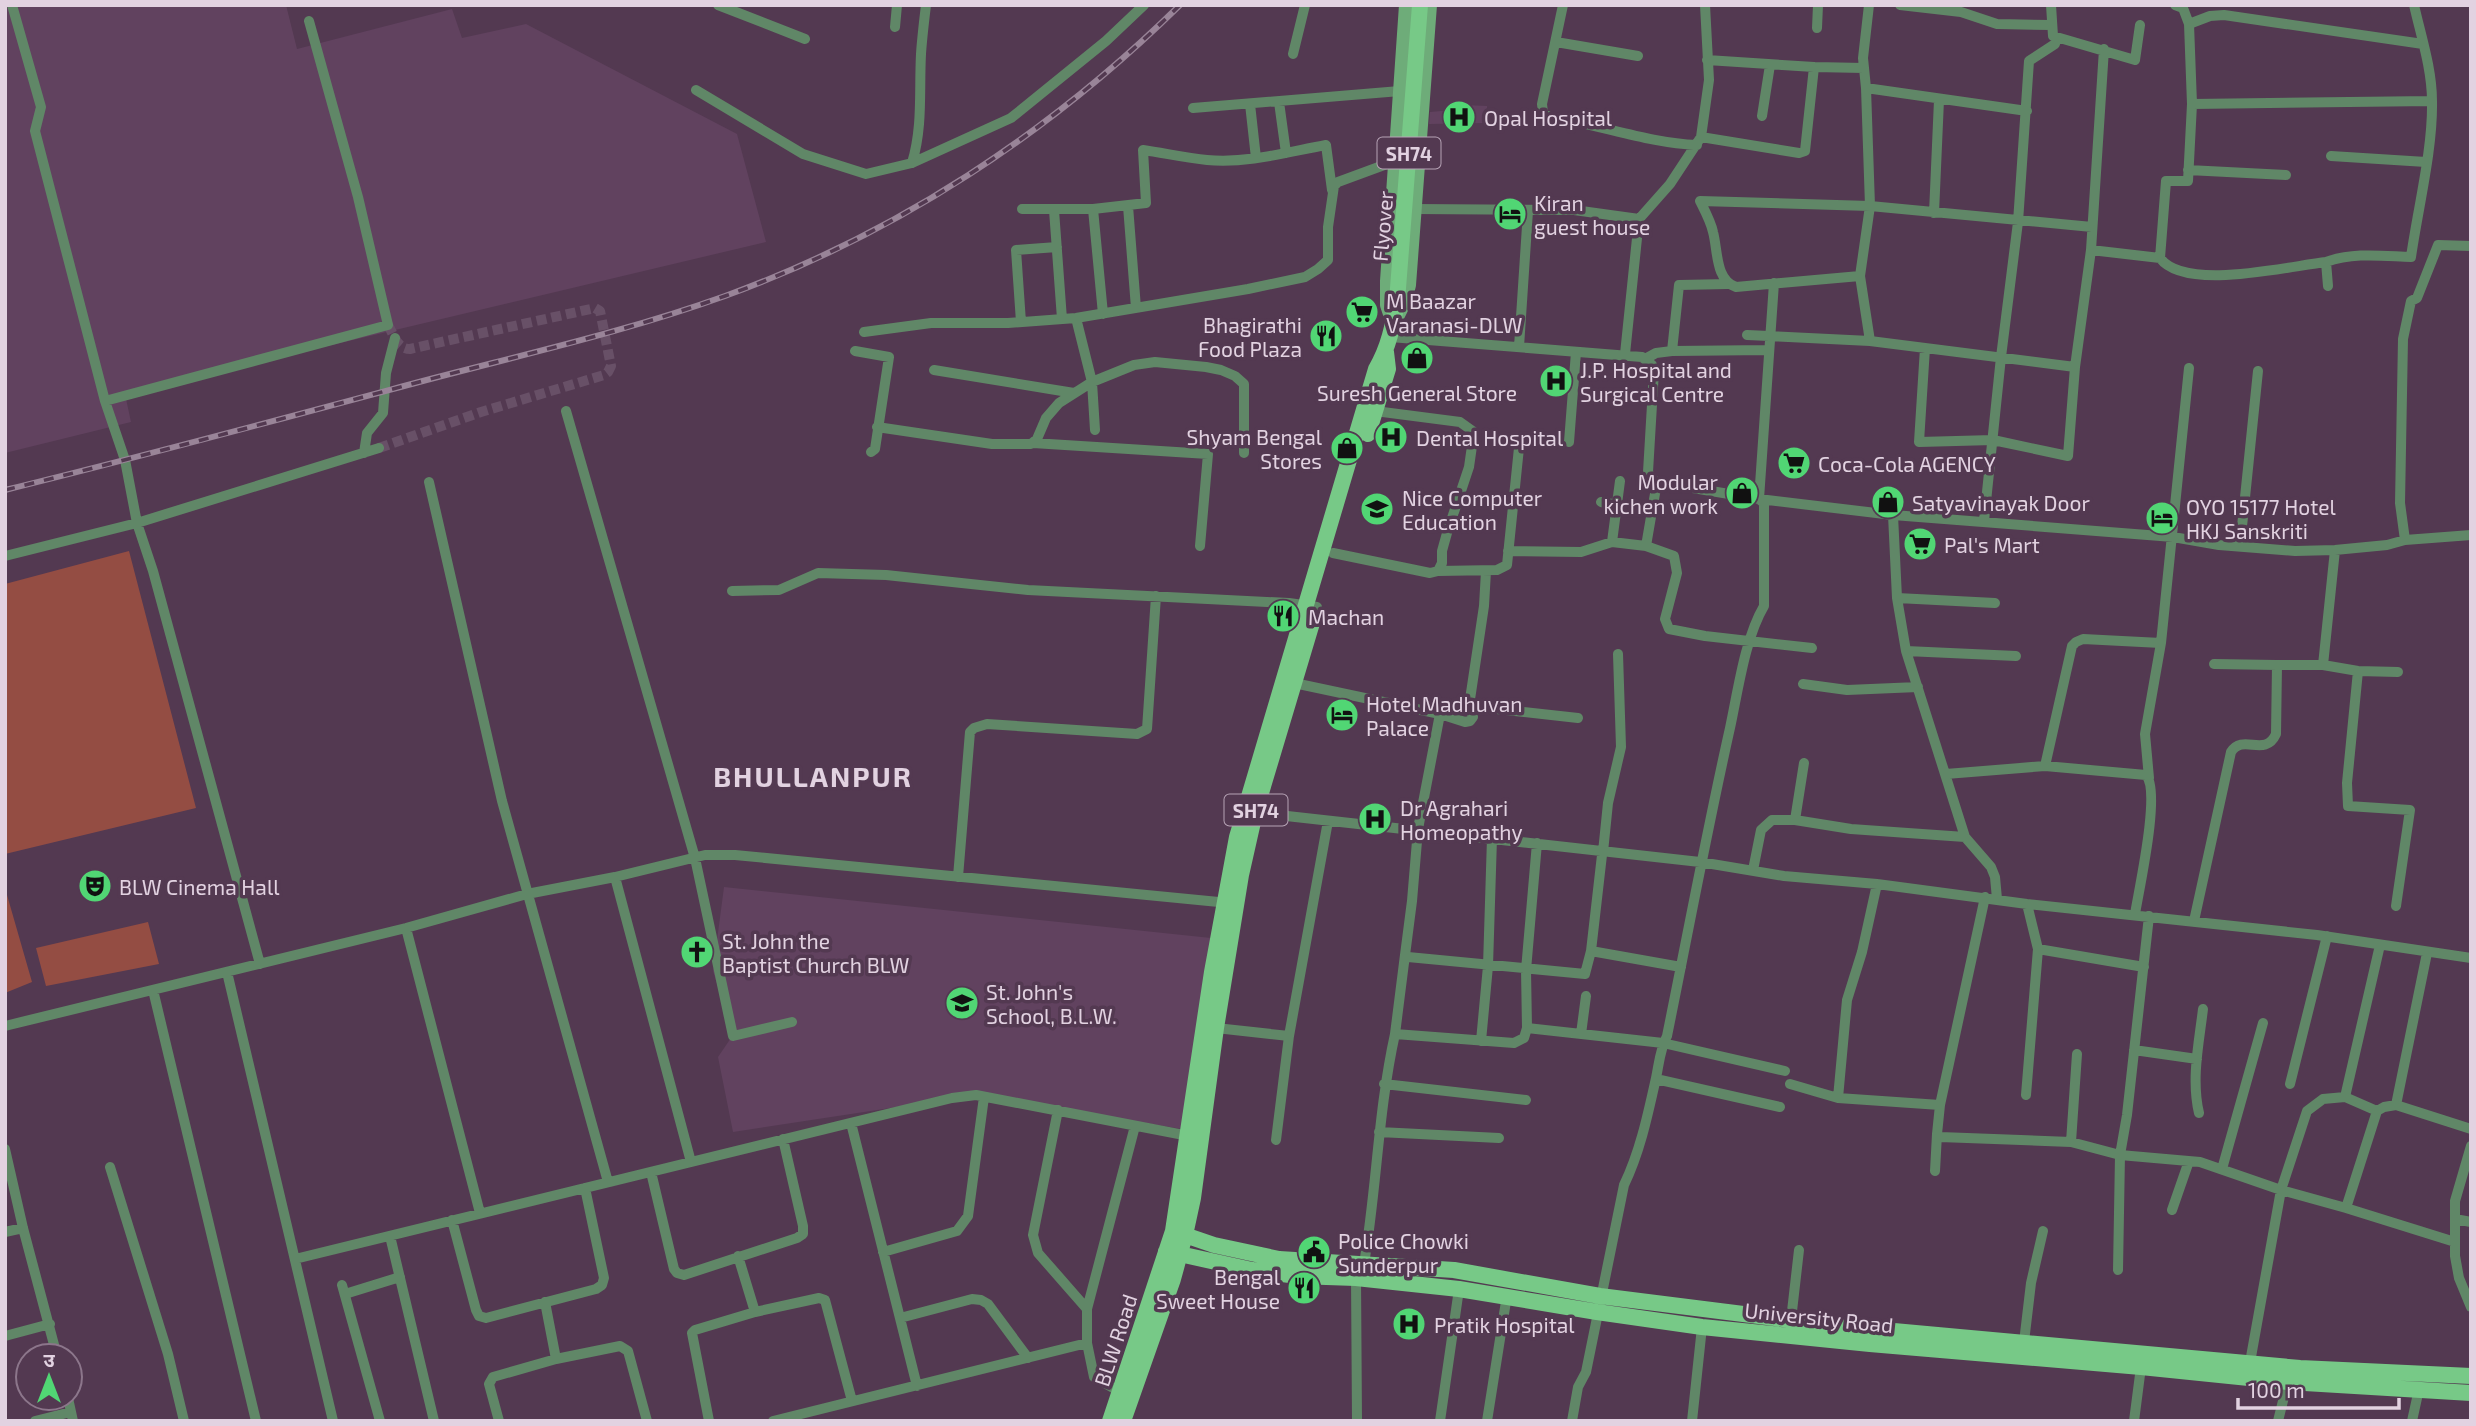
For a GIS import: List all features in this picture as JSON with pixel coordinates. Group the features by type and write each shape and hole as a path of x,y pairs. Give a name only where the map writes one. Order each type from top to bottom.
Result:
{"main road":[{"name":"Flyover","path":"1390,338 1397,301 1420,5"},
{"name":"SH74","path":"1250,812 1294,683 1312,606 1333,553 1376,411 1388,369 1390,338"},
{"name":"SH74","path":"1179,1233 1189,1136 1230,903 1250,812 1312,606 1376,369 1390,338"},
{"name":"SH74","path":"1123,1421 1197,1174 1230,903"},
{"path":"1179,1233 1211,1252"},
{"name":"University Road","path":"1173,1252 1211,1252 1297,1276 1360,1271 1507,1296 1598,1304 1702,1326 1754,1324 1870,1344 2141,1367 2248,1371 2471,1393"},
{"path":"1360,1271 1454,1270 1598,1304 1754,1324 1791,1320 2024,1342 2248,1371"},
{"name":"BLW Road","path":"1110,1421 1167,1276"},
{"path":"2289,1375 2471,1376"}],"street":[{"path":"12,5 41,107 34,131 105,401 125,460 137,523 260,964"},
{"path":"718,5 805,39"},
{"path":"895,27 897,5"},
{"path":"912,163 922,112 921,56 926,5"},
{"path":"696,90 803,154 866,174 912,163 1011,118 1106,41 1144,5"},
{"path":"1293,54 1305,5"},
{"path":"1390,338 1387,281 1406,5"},
{"path":"1390,338 1409,285 1430,5"},
{"path":"1563,5 1542,104 1543,113 1549,117 1592,123 1665,143 1699,141 1799,153 1805,151 1814,67"},
{"path":"1625,354 1639,219 1670,184 1699,141 1709,80 1705,5"},
{"path":"1817,27 1818,5"},
{"path":"1869,5 1863,58 1870,206 1860,276 1870,341"},
{"path":"1900,5 1961,12 1997,24 2051,25"},
{"path":"2051,5 2052,32 2057,37 2135,60 2140,25"},
{"path":"2160,258 2166,181 2188,181 2192,104 2189,24 2183,8 2175,5"},
{"path":"2091,250 2160,258 2174,271 2199,275 2247,274 2326,262 2353,254 2411,257 2426,162 2432,101 2414,5"},
{"path":"2189,24 2210,16 2224,15 2423,44"},
{"path":"105,401 388,324 358,197 309,21"},
{"path":"1556,42 1638,56"},
{"path":"1984,521 2018,222 2029,61 2055,44"},
{"path":"1925,348 1919,442 1993,440 2068,456 2075,367 2091,250 2104,49"},
{"path":"1707,60 1864,68"},
{"path":"1762,116 1770,65"},
{"path":"1866,88 2027,111"},
{"path":"1193,108 1400,91"},
{"path":"1934,213 1939,100"},
{"path":"2192,104 2432,101"},
{"path":"1279,102 1286,153"},
{"path":"1250,104 1256,158"},
{"path":"864,332 931,323 1021,322 1076,318 1305,277 1328,260 1332,190 1326,145 1256,158 1209,161 1143,150 1146,203 1093,209 1022,209"},
{"path":"2331,156 2426,162"},
{"path":"1332,190 1338,183 1395,161"},
{"path":"2188,170 2286,175"},
{"path":"1728,285 1722,275 1713,230 1700,201 1870,206 2092,227"},
{"path":"1128,206 1136,308"},
{"path":"1093,209 1103,314"},
{"path":"1414,209 1574,210 1639,219"},
{"path":"1054,210 1062,319"},
{"path":"1519,347 1528,211"},
{"path":"2405,540 2400,503 2403,339 2411,301 2417,298 2438,245 2471,246"},
{"path":"1021,322 1016,250 1057,247"},
{"path":"2326,262 2328,286"},
{"path":"1672,351 1679,285 1736,287 1860,276"},
{"path":"1759,499 1774,283"},
{"path":"1076,318 1092,382 1095,430"},
{"path":"1747,335 1870,341 2075,367"},
{"path":"363,453 368,433 383,413 386,373 395,338"},
{"path":"1390,338 1625,354 1646,359 1654,371 1648,472 1657,482 1759,499 1893,515 2173,537 2295,551 2387,545 2405,540 2471,534"},
{"path":"1646,359 1656,353 1672,351 1769,349"},
{"path":"855,351 888,357 874,449 871,452"},
{"path":"1569,442 1576,352"},
{"path":"1033,443 1038,439 1051,411 1074,393 1092,382 1134,365 1155,362 1221,370 1235,376 1244,384 1244,453"},
{"path":"2135,914 2148,836 2152,788 2145,734 2161,643 2189,368"},
{"path":"934,370 1074,393"},
{"path":"2240,546 2258,371"},
{"path":"566,411 695,858 733,1036 792,1022"},
{"path":"1376,411 1460,422 1474,432 1469,467 1447,533 1438,572"},
{"path":"877,427 992,444 1033,443 1208,454 1200,546"},
{"path":"1333,553 1430,573 1497,570 1507,565 1520,438"},
{"path":"5,556 137,523 379,448"},
{"path":"1612,542 1620,481"},
{"path":"429,482 502,801 608,1182"},
{"path":"1646,546 1657,482"},
{"path":"1572,1421 1578,1387 1586,1372 1624,1185 1634,1166 1663,1043 1667,1036 1700,862 1751,640 1756,619 1764,606 1764,503 1759,499"},
{"path":"1601,502 1618,505"},
{"path":"1893,515 1897,598 1906,651 1965,837 1991,867 1997,899"},
{"path":"1508,551 1581,552 1612,542 1646,546 1674,556 1677,573 1665,619 1669,629 1812,648"},
{"path":"2323,665 2335,550"},
{"path":"1294,683 1470,721 1473,717 1469,706 1484,606 1486,571"},
{"path":"732,591 779,590 818,573 886,575 1028,590 1312,606"},
{"path":"958,877 970,732 987,724 1138,734 1147,729 1156,596"},
{"path":"1897,598 1995,603"},
{"path":"2045,766 2072,646 2083,639 2161,643"},
{"path":"1906,651 2016,656"},
{"path":"1405,955 1488,966 1585,974 1591,951 1608,803 1621,747 1618,654"},
{"path":"2214,664 2323,665 2358,671 2398,672"},
{"path":"2194,921 2231,752 2240,744 2272,743 2276,734 2277,666"},
{"path":"2358,671 2347,783 2348,806 2410,810 2396,906"},
{"path":"1803,684 1847,690 1918,687"},
{"path":"1469,706 1578,718"},
{"path":"1357,1421 1360,1271 1374,1203 1378,1132 1384,1084 1395,1034 1418,829 1440,714"},
{"path":"1795,820 1804,763"},
{"path":"1946,774 2045,766 2146,775 2150,778"},
{"path":"1250,812 1700,862 1784,876 1877,884 2027,904 2327,936 2471,958"},
{"path":"1753,870 1761,830 1772,820 1965,837"},
{"path":"1276,1140 1289,1036 1328,821"},
{"path":"1481,1041 1488,966 1492,838"},
{"path":"1395,1034 1481,1041 1520,1042 1524,1038 1527,1028 1526,970 1537,843"},
{"path":"5,1026 406,928 527,894 615,877 705,855 735,855 1230,903"},
{"path":"615,877 691,1162"},
{"path":"1838,1098 1844,1020 1877,884"},
{"path":"1935,1171 1940,1105 1984,897"},
{"path":"2026,1095 2038,949 2027,904"},
{"path":"2118,1270 2120,1155 2127,1115 2149,916"},
{"path":"406,928 480,1213"},
{"path":"2290,1084 2327,936"},
{"path":"2345,1097 2379,945"},
{"path":"2038,949 2144,967"},
{"path":"1591,951 1681,967"},
{"path":"2396,1105 2427,953"},
{"path":"227,972 333,1421"},
{"path":"153,990 256,1421"},
{"path":"1581,1034 1586,996"},
{"path":"2199,1113 2196,1100 2197,1059 2203,1009"},
{"path":"2222,1169 2263,1023"},
{"path":"1216,1028 1289,1036"},
{"path":"1527,1028 1663,1043 1785,1071"},
{"path":"2134,1050 2197,1059"},
{"path":"2071,1142 2077,1054"},
{"path":"1656,1079 1780,1107"},
{"path":"1384,1084 1526,1100"},
{"path":"1790,1084 1838,1098 1940,1105"},
{"path":"295,1259 952,1098 976,1095 1189,1136"},
{"path":"883,1252 957,1231 964,1224 968,1216 984,1097"},
{"path":"2248,1371 2281,1190 2306,1111 2323,1099 2345,1097 2377,1111"},
{"path":"2346,1208 2377,1111 2396,1105 2471,1129"},
{"path":"1058,1110 1033,1235 1038,1253 1087,1309"},
{"path":"851,1123 917,1386"},
{"path":"1120,1392 1094,1377 1087,1343 1087,1309 1135,1126"},
{"path":"1378,1132 1499,1138"},
{"path":"1937,1134 1944,1138 2071,1142 2120,1155 2189,1161 2455,1242"},
{"path":"651,1172 674,1269 684,1275 803,1234 783,1139"},
{"path":"2471,1146 2455,1200 2455,1256 2465,1279 2471,1307"},
{"path":"5,1149 54,1342"},
{"path":"2172,1210 2189,1161"},
{"path":"110,1167 168,1354 184,1421"},
{"path":"452,1220 475,1310 479,1316 486,1318 596,1289 602,1284 604,1278 585,1188"},
{"path":"2455,1219 2471,1222"},
{"path":"5,1232 23,1228"},
{"path":"2024,1342 2031,1283 2043,1231"},
{"path":"390,1236 434,1421"},
{"path":"1791,1320 1799,1250"},
{"path":"738,1256 755,1312"},
{"path":"380,1421 343,1290 400,1277"},
{"path":"1440,1421 1459,1289"},
{"path":"1488,1421 1507,1296"},
{"path":"709,1421 692,1333 755,1312 819,1298 825,1300 852,1401"},
{"path":"900,1318 972,1299 981,1300 988,1304 1028,1358"},
{"path":"545,1302 556,1359"},
{"path":"5,1336 50,1324"},
{"path":"1692,1421 1702,1326"},
{"path":"773,1421 1087,1343"},
{"path":"499,1421 489,1384 493,1377 556,1359 620,1346 628,1351 647,1421"},
{"path":"2134,1421 2141,1367"},
{"path":"2278,1421 2289,1375"},
{"path":"2412,1421 2419,1389"},
{"path":"34,1421 72,1416"}],"shaded area":[{"path":"5,5 286,5 297,49 452,9 462,38 526,24 737,134 766,242 125,394 131,422 5,453"},
{"name":"Opal Hospital","path":"1465,105 1487,106 1487,123 1429,124 1430,112 1464,109"},
{"path":"129,551 196,808 5,854 5,584"},
{"name":"St. John's School, B.L.W.","path":"724,887 1211,938 1182,1129 976,1095 733,1132 718,1057 733,1035 713,971"},
{"path":"5,888 32,982 5,993"},
{"path":"148,922 159,964 46,986 36,948"}],"tunnel":[{"path":"379,448 481,412 604,375 611,366 600,311 595,308 410,349 399,344 388,325"}],"railway":[{"path":"5,490 611,332 725,296 788,271 850,242 968,175 1078,96 1180,5"}],"place":[{"name":"Opal Hospital","path":"1459,117"},
{"name":"Kiran guest house","path":"1510,214"},
{"name":"M Baazar Varanasi-DLW","path":"1362,312"},
{"name":"Bhagirathi Food Plaza","path":"1326,336"},
{"name":"Suresh General Store","path":"1417,358"},
{"name":"J.P. Hospital and Surgical Centre","path":"1556,381"},
{"name":"Dental Hospital","path":"1391,437"},
{"name":"Shyam Bengal Stores","path":"1347,448"},
{"name":"Coca-Cola AGENCY","path":"1794,463"},
{"name":"Modular kichen work","path":"1742,493"},
{"name":"Satyavinayak Door","path":"1888,502"},
{"name":"Nice Computer Education","path":"1377,509"},
{"name":"OYO 15177 Hotel HKJ Sanskriti","path":"2162,518"},
{"name":"Pal's Mart","path":"1920,544"},
{"name":"Machan","path":"1283,616"},
{"name":"Hotel Madhuvan Palace","path":"1342,715"},
{"name":"Dr Agrahari Homeopathy","path":"1375,819"},
{"name":"BLW Cinema Hall","path":"95,886"},
{"name":"St. John the Baptist Church BLW","path":"697,952"},
{"name":"St. John's School, B.L.W.","path":"962,1003"},
{"name":"Police Chowki Sunderpur","path":"1314,1252"},
{"name":"Bengal Sweet House","path":"1304,1288"},
{"name":"Pratik Hospital","path":"1409,1324"}],"district":[{"name":"BHULLANPUR","path":"813,776"}]}
